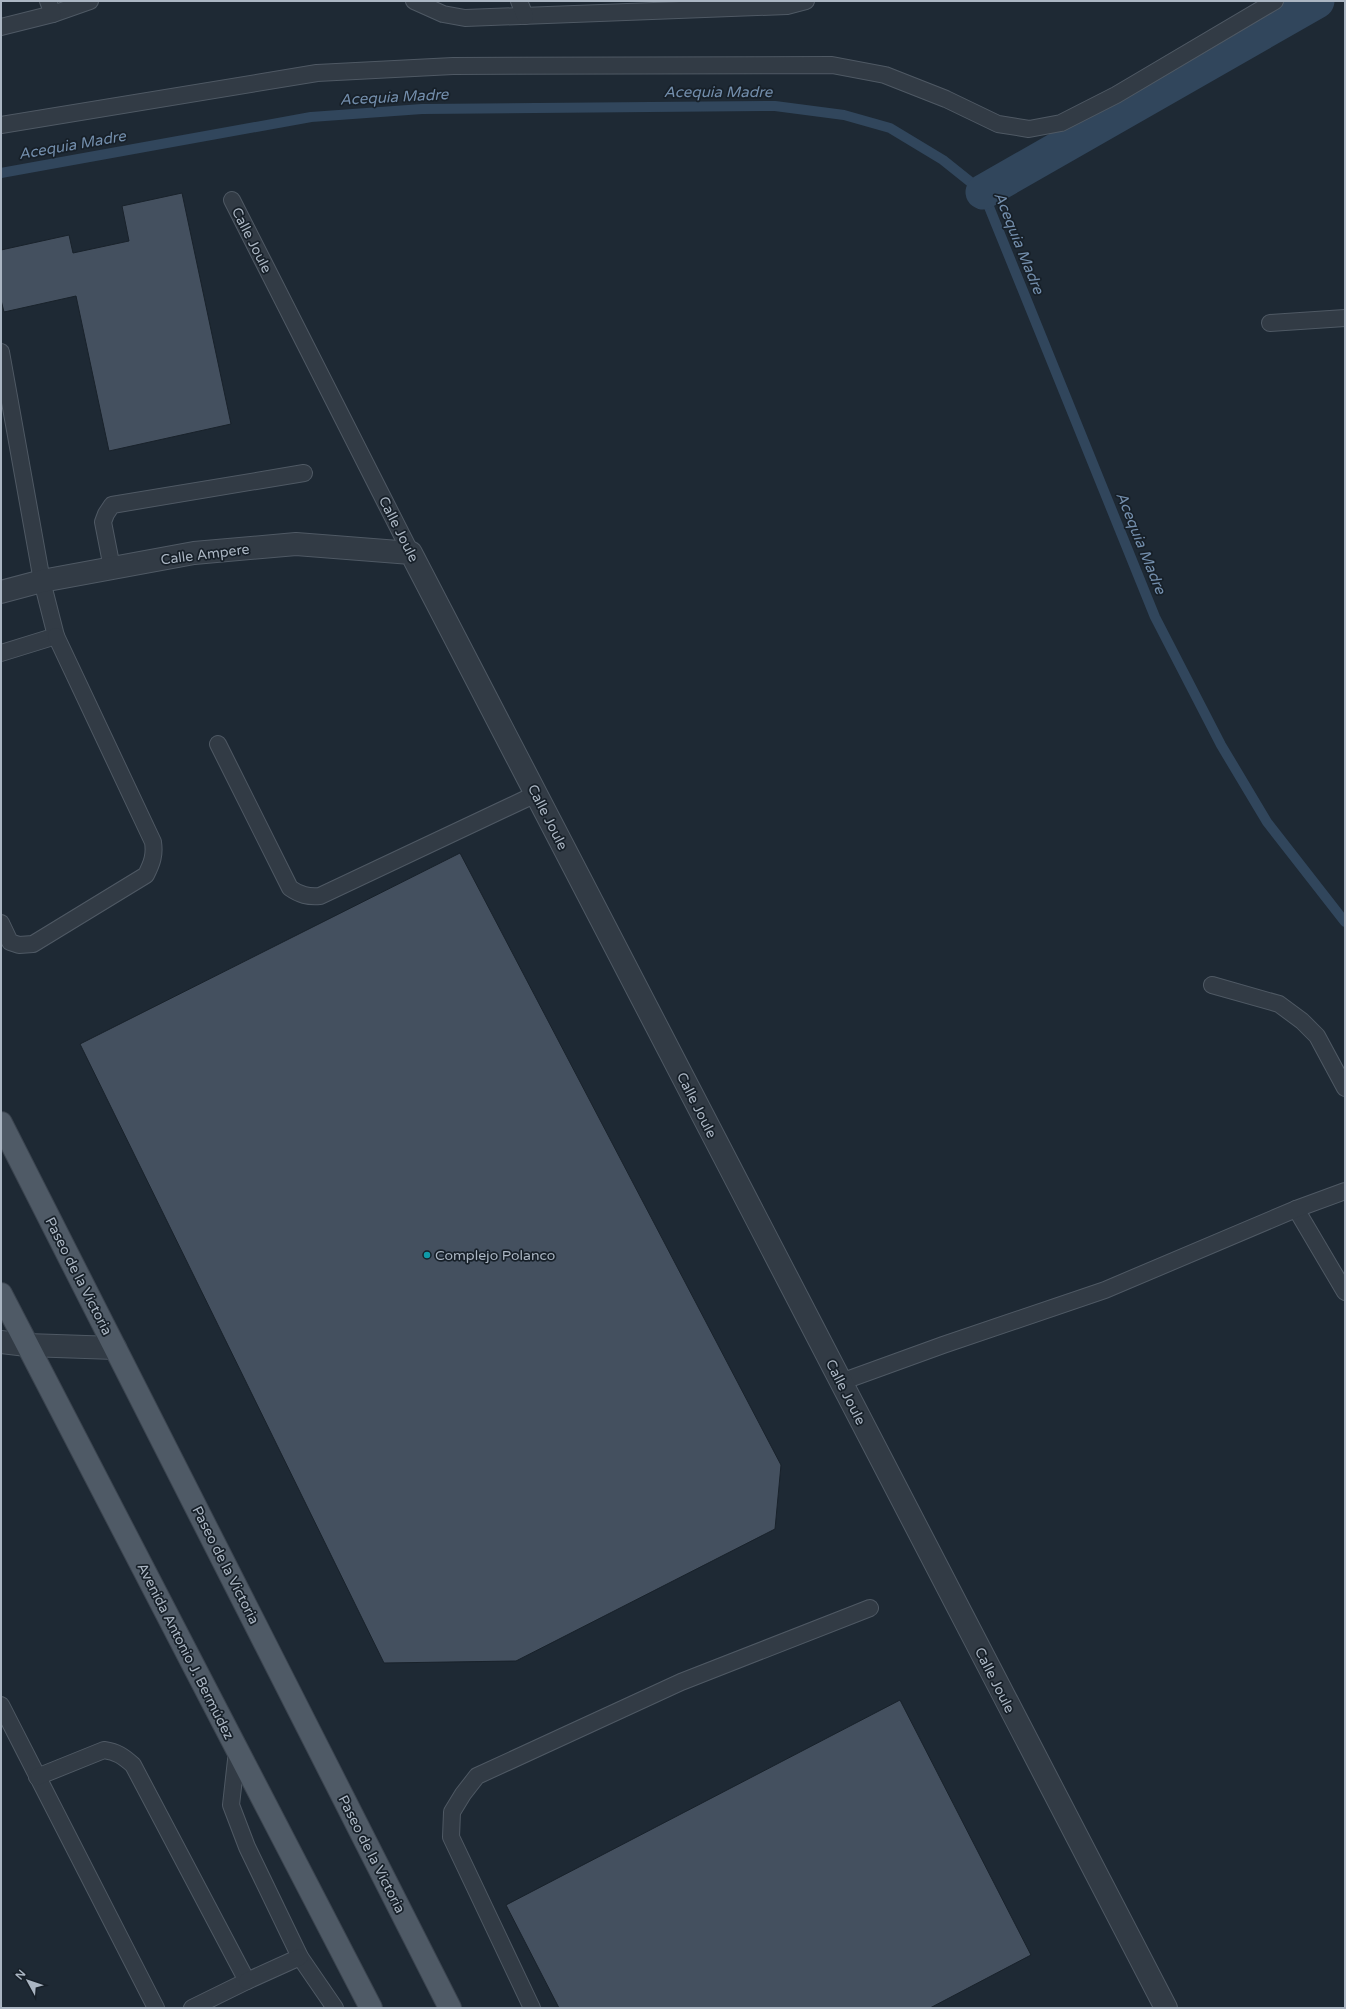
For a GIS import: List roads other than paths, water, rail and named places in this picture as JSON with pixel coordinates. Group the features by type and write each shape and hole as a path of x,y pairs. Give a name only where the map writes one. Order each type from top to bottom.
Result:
{"main road":[{"name":"Paseo de la Victoria","path":"1,1122 450,2008"},
{"name":"Avenida Antonio J. Bermúdez","path":"1,1294 237,1751 372,2008"}],"street":[{"name":"Calle Ampere","path":"1,592 42,582 194,553 296,544 411,553"},
{"name":"Calle Joule","path":"411,553 1166,2008"},
{"path":"1,1342 27,1345 115,1348"}],"lane":[{"path":"1,27 50,7 90,1"},
{"path":"414,1 443,14 465,18 787,6 806,1"},
{"path":"520,1 525,16"},
{"path":"1,125 317,73 453,66 832,65 885,75 946,99 998,124 1028,129 1061,123 1116,95 1275,1"},
{"name":"Calle Joule","path":"232,200 411,553"},
{"path":"1270,323 1345,318"},
{"path":"1,352 42,582 56,636 153,842 155,851 153,862 146,875 33,944 19,945 10,942 1,924"},
{"path":"112,568 103,522 112,505 304,473"},
{"path":"1,653 56,636"},
{"path":"218,744 290,888 300,894 310,897 320,896 536,794"},
{"path":"1212,985 1279,1004 1302,1021 1318,1036 1345,1088"},
{"path":"841,1382 943,1345 1105,1290 1296,1209 1345,1191"},
{"path":"1296,1209 1345,1292"},
{"path":"532,2008 450,1837 452,1812 463,1794 477,1776 681,1682 870,1608"},
{"path":"1,1705 156,2008"},
{"path":"37,1777 104,1750 116,1752 133,1765 247,1981"},
{"path":"237,1751 231,1806 247,1847 300,1957 335,2008"},
{"path":"192,2008 300,1957"}],"waterway":[{"path":"983,192 1317,1"},
{"name":"Acequia Madre","path":"1,173 311,117 422,109 775,106 844,115 890,128 943,160 983,192 1155,617 1221,745 1267,822 1345,922"}],"place":[{"name":"Complejo Polanco","path":"427,1255"}]}
